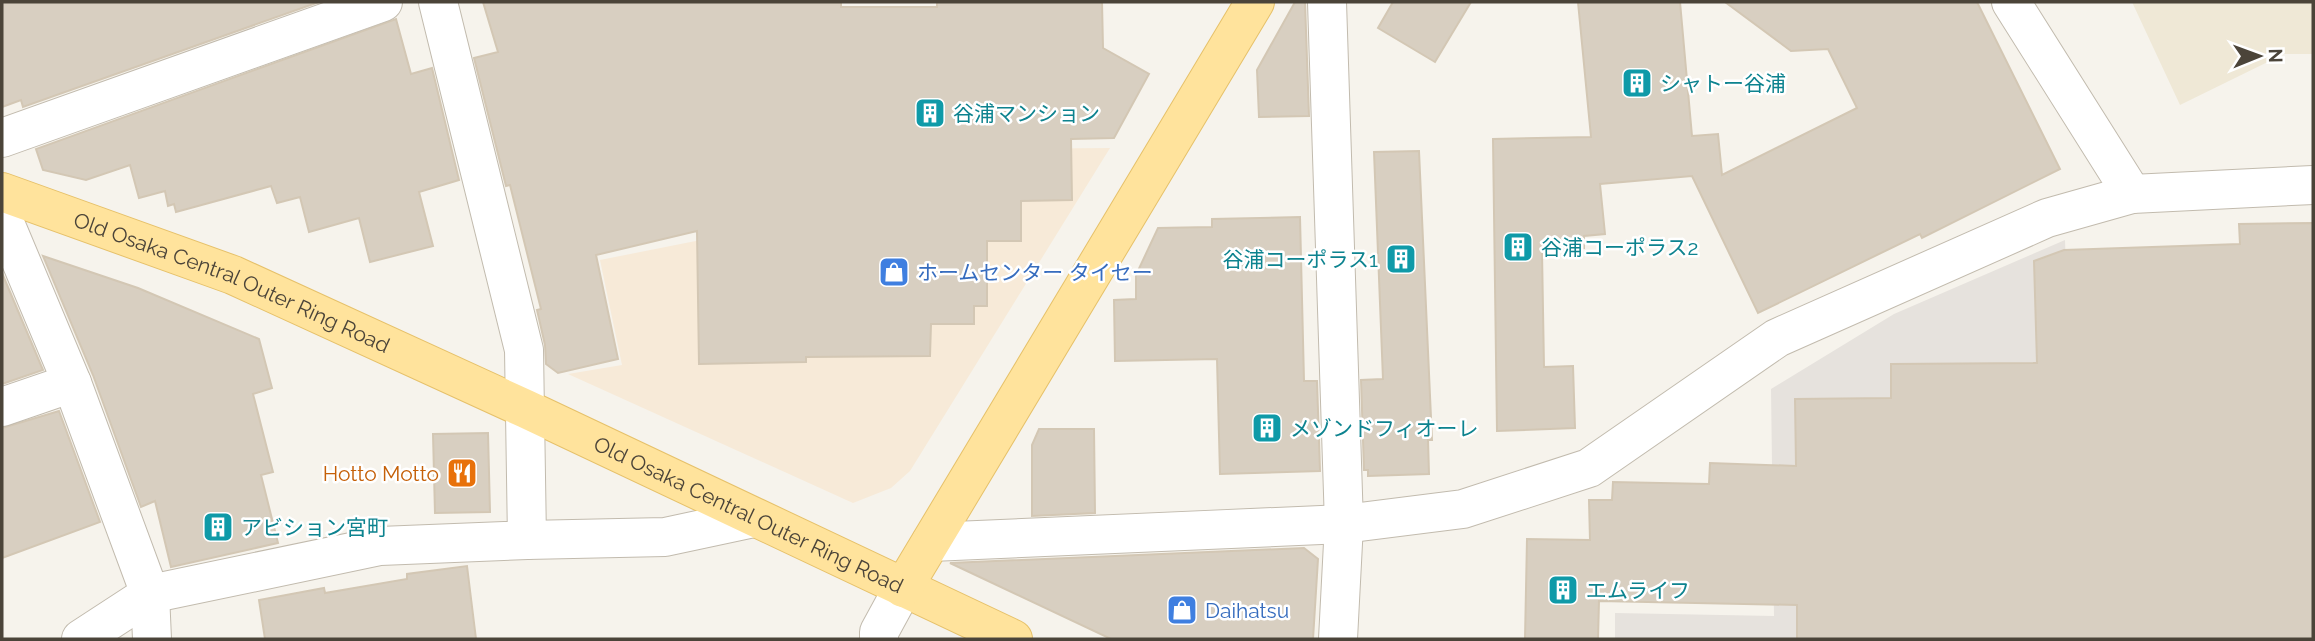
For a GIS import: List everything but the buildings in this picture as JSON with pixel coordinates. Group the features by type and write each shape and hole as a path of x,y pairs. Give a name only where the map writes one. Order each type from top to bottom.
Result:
{"main road":[{"name":"Old Osaka Central Outer Ring Road","path":"2,192 233,275 526,409 903,589 1255,2"},
{"path":"903,589 1013,639"}],"street":[{"path":"2,138 383,2"},
{"path":"438,2 524,350 527,540"},
{"path":"1327,2 1344,524 1338,639"},
{"path":"2011,2 2132,194"},
{"path":"931,542 1344,524 1463,509 1589,468 1777,338 2047,218 2132,194 2313,185"},
{"path":"2,216 72,383 150,594 152,639"},
{"path":"2,407 72,383"},
{"path":"81,639 150,594 380,546 665,537 754,518"},
{"path":"879,639 879,632 903,589"}],"shaded area":[{"path":"2132,2 2313,2 2313,54 2284,54 2180,105"},
{"path":"1110,148 910,471 891,488 853,503 568,374 622,365 600,260 741,232 737,151"},
{"path":"2065,240 2077,591 2313,586 2313,639 1615,639 1615,613 1774,616 1771,389 1894,314"}],"place":[{"name":"シャトー谷浦","path":"1637,83"},
{"name":"谷浦マンション","path":"930,113"},
{"name":"谷浦コーポラス2","path":"1518,247"},
{"name":"谷浦コーポラス1","path":"1401,259"},
{"name":"ホームセンター タイセー","path":"894,272"},
{"name":"メゾンドフィオーレ","path":"1267,428"},
{"name":"Hotto Motto","path":"462,473"},
{"name":"アビション宮町","path":"218,527"},
{"name":"エムライフ","path":"1563,590"},
{"name":"Daihatsu","path":"1182,610"}]}
